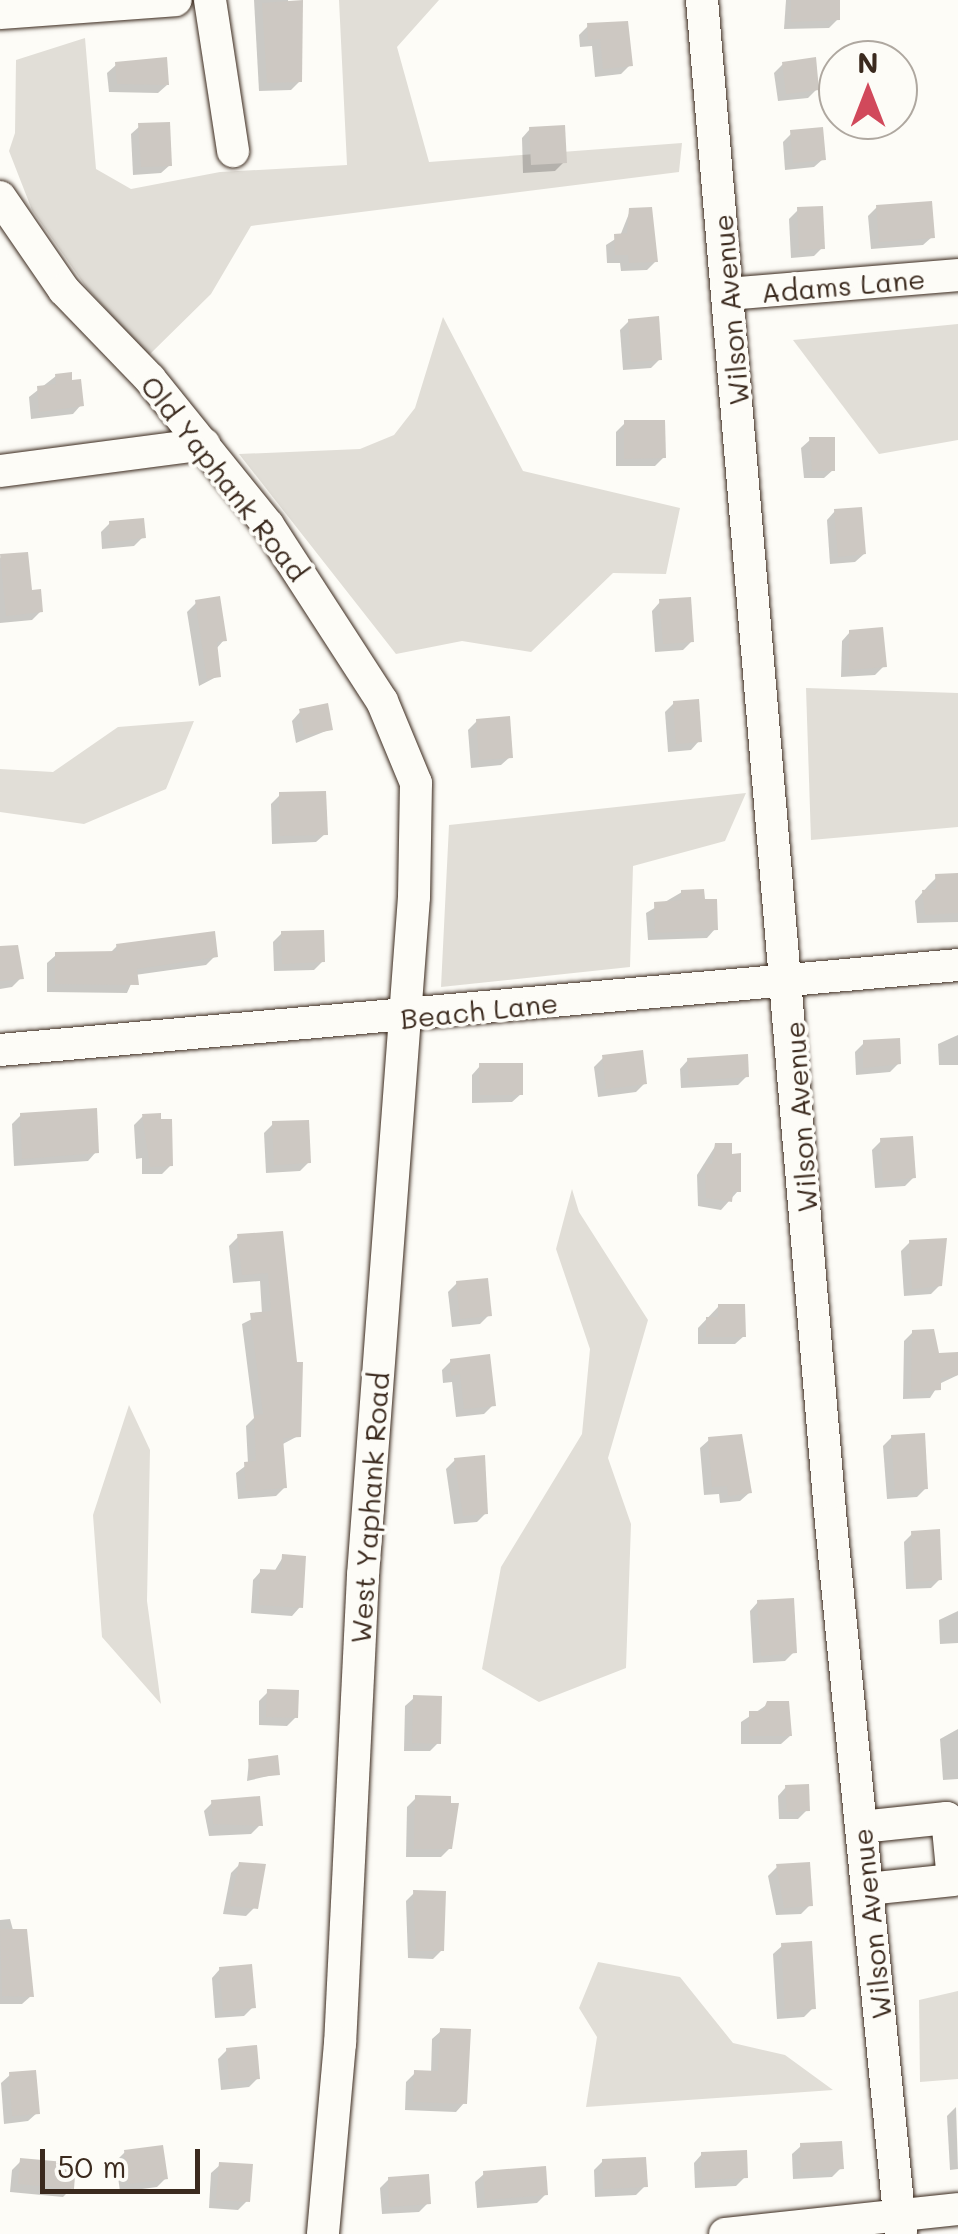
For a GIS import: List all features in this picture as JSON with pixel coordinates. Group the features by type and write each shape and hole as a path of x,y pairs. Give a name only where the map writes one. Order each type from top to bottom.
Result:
{"street":[{"path":"0,14 176,0"},
{"path":"210,0 232,151"},
{"name":"Wilson Avenue","path":"702,0 861,1827 900,2226"},
{"name":"Old Yaphank Road","path":"0,197 64,290 204,444 268,525 382,701 416,783"},
{"name":"Adams Lane","path":"728,294 958,275"},
{"path":"0,472 204,444"},
{"name":"West Yaphank Road","path":"323,2234 340,2043 416,783"},
{"name":"Beach Lane","path":"0,1050 401,1018 958,964"},
{"path":"861,1827 947,1818 953,1880 867,1889"},
{"path":"725,2234 900,2226 958,2209"}],"shaded area":[{"path":"339,0 439,0 397,47 429,162 682,143 679,172 251,226 211,294 148,356 86,287 32,210 9,151 15,133 16,60 85,38 96,169 131,189 220,172 347,165"},
{"path":"443,317 523,471 680,508 666,574 613,573 531,652 462,641 396,654 239,454 360,449 394,435 415,408"},
{"path":"958,324 958,440 879,454 793,340"},
{"path":"806,688 958,693 958,827 811,840"},
{"path":"194,721 166,789 84,824 0,812 0,769 53,772 118,727"},
{"path":"746,793 725,841 633,866 630,967 441,987 449,825"},
{"path":"572,1189 579,1212 648,1320 608,1458 631,1524 626,1668 539,1702 482,1669 501,1567 582,1434 590,1349 556,1249"},
{"path":"129,1405 150,1450 147,1601 161,1704 102,1637 93,1515"},
{"path":"598,1962 680,1977 733,2043 785,2055 833,2090 586,2107 597,2037 579,2008"},
{"path":"958,1991 958,2079 920,2082 919,2000"}],"building":[{"path":"303,0 302,82 267,83 262,3"},
{"path":"791,0 840,0 840,20 791,22"},
{"path":"628,21 633,66 603,69 600,39 588,40 587,23"},
{"path":"167,57 169,85 117,84 115,62"},
{"path":"816,57 818,90 786,94 782,62"},
{"path":"170,122 172,166 141,167 138,123"},
{"path":"565,125 567,163 531,165 529,127"},
{"path":"818,127 818,140 824,140 826,160 793,163 790,130"},
{"path":"932,201 935,238 879,242 876,205"},
{"path":"823,206 825,249 799,250 797,207"},
{"path":"652,207 658,262 629,263 628,255 615,255 614,234 627,233 629,208"},
{"path":"659,316 662,360 631,362 628,319"},
{"path":"72,372 72,380 81,379 84,406 39,412 37,386 56,384 55,374"},
{"path":"624,420 665,420 666,458 624,459"},
{"path":"809,437 835,437 835,471 812,471"},
{"path":"862,507 866,554 838,557 834,509"},
{"path":"144,518 146,538 110,542 109,521"},
{"path":"28,552 32,590 41,589 43,612 6,616 0,554"},
{"path":"220,596 227,641 217,642 221,677 207,679 195,600"},
{"path":"691,597 694,642 663,644 659,599"},
{"path":"883,627 887,667 849,670 849,630"},
{"path":"699,699 702,742 676,744 673,701"},
{"path":"328,703 333,730 305,735 299,709"},
{"path":"510,716 513,758 479,760 476,719"},
{"path":"326,791 328,835 280,836 279,792"},
{"path":"958,873 958,913 925,915 922,890 936,889 935,874"},
{"path":"704,889 705,899 717,899 718,930 655,933 654,902 681,900 681,890"},
{"path":"324,930 325,962 282,964 281,931"},
{"path":"215,931 218,957 137,969 139,985 55,984 55,952 117,951 116,944"},
{"path":"18,945 24,979 0,981 0,946"},
{"path":"900,1038 901,1064 863,1068 863,1040"},
{"path":"643,1050 647,1084 606,1089 602,1055"},
{"path":"748,1054 749,1077 689,1081 687,1058"},
{"path":"479,1063 523,1063 523,1095 480,1095"},
{"path":"97,1108 99,1153 22,1159 20,1113"},
{"path":"161,1113 161,1119 172,1119 173,1166 150,1167 142,1114"},
{"path":"309,1120 311,1163 274,1165 272,1121"},
{"path":"913,1136 916,1178 883,1181 880,1138"},
{"path":"715,1143 732,1143 732,1154 741,1153 741,1192 733,1192 732,1202 706,1198 705,1164 712,1164"},
{"path":"283,1231 297,1362 303,1362 301,1437 283,1438 287,1488 246,1491 244,1462 256,1461 254,1415 263,1414 250,1313 271,1311 268,1273 242,1275 237,1234"},
{"path":"947,1238 942,1286 912,1289 909,1240"},
{"path":"488,1278 492,1316 460,1319 456,1281"},
{"path":"718,1304 745,1304 746,1337 706,1337 706,1317 718,1317"},
{"path":"934,1329 939,1353 958,1352 958,1375 941,1378 941,1390 911,1392 912,1330"},
{"path":"490,1354 496,1406 464,1409 460,1374 451,1376 450,1359"},
{"path":"925,1433 928,1489 895,1491 891,1435"},
{"path":"742,1434 752,1493 728,1496 727,1486 712,1487 708,1437"},
{"path":"485,1455 488,1514 463,1516 454,1458"},
{"path":"940,1529 942,1580 914,1582 911,1531"},
{"path":"282,1554 306,1556 303,1608 259,1605 260,1569 281,1570"},
{"path":"794,1598 797,1653 761,1656 757,1600"},
{"path":"267,1689 299,1690 298,1718 266,1717"},
{"path":"413,1695 442,1696 441,1744 412,1743"},
{"path":"767,1701 789,1701 792,1736 749,1736 749,1711 763,1711"},
{"path":"278,1755 280,1775 250,1778 248,1759"},
{"path":"809,1784 810,1811 787,1812 785,1785"},
{"path":"415,1795 451,1796 451,1803 459,1803 452,1849 414,1849"},
{"path":"260,1796 263,1826 213,1824 211,1800"},
{"path":"239,1862 266,1864 258,1909 230,1906"},
{"path":"810,1862 813,1906 784,1908 776,1864"},
{"path":"413,1890 446,1891 444,1951 416,1951"},
{"path":"0,1929 27,1929 34,1997 2,1996"},
{"path":"812,1941 816,2009 785,2011 781,1943"},
{"path":"252,1964 256,2008 223,2011 219,1967"},
{"path":"440,2028 471,2029 467,2104 413,2102 414,2070 438,2071"},
{"path":"257,2045 260,2079 229,2082 226,2048"},
{"path":"36,2070 40,2114 12,2116 9,2072"},
{"path":"842,2141 844,2169 801,2172 800,2143"},
{"path":"163,2145 168,2179 128,2184 124,2150"},
{"path":"747,2150 748,2178 702,2180 701,2152"},
{"path":"646,2157 648,2187 603,2189 602,2159"},
{"path":"20,2158 76,2163 74,2189 18,2184"},
{"path":"219,2162 253,2164 250,2202 216,2200"},
{"path":"546,2166 548,2195 485,2200 483,2171"},
{"path":"429,2174 431,2204 389,2207 388,2177"}]}
